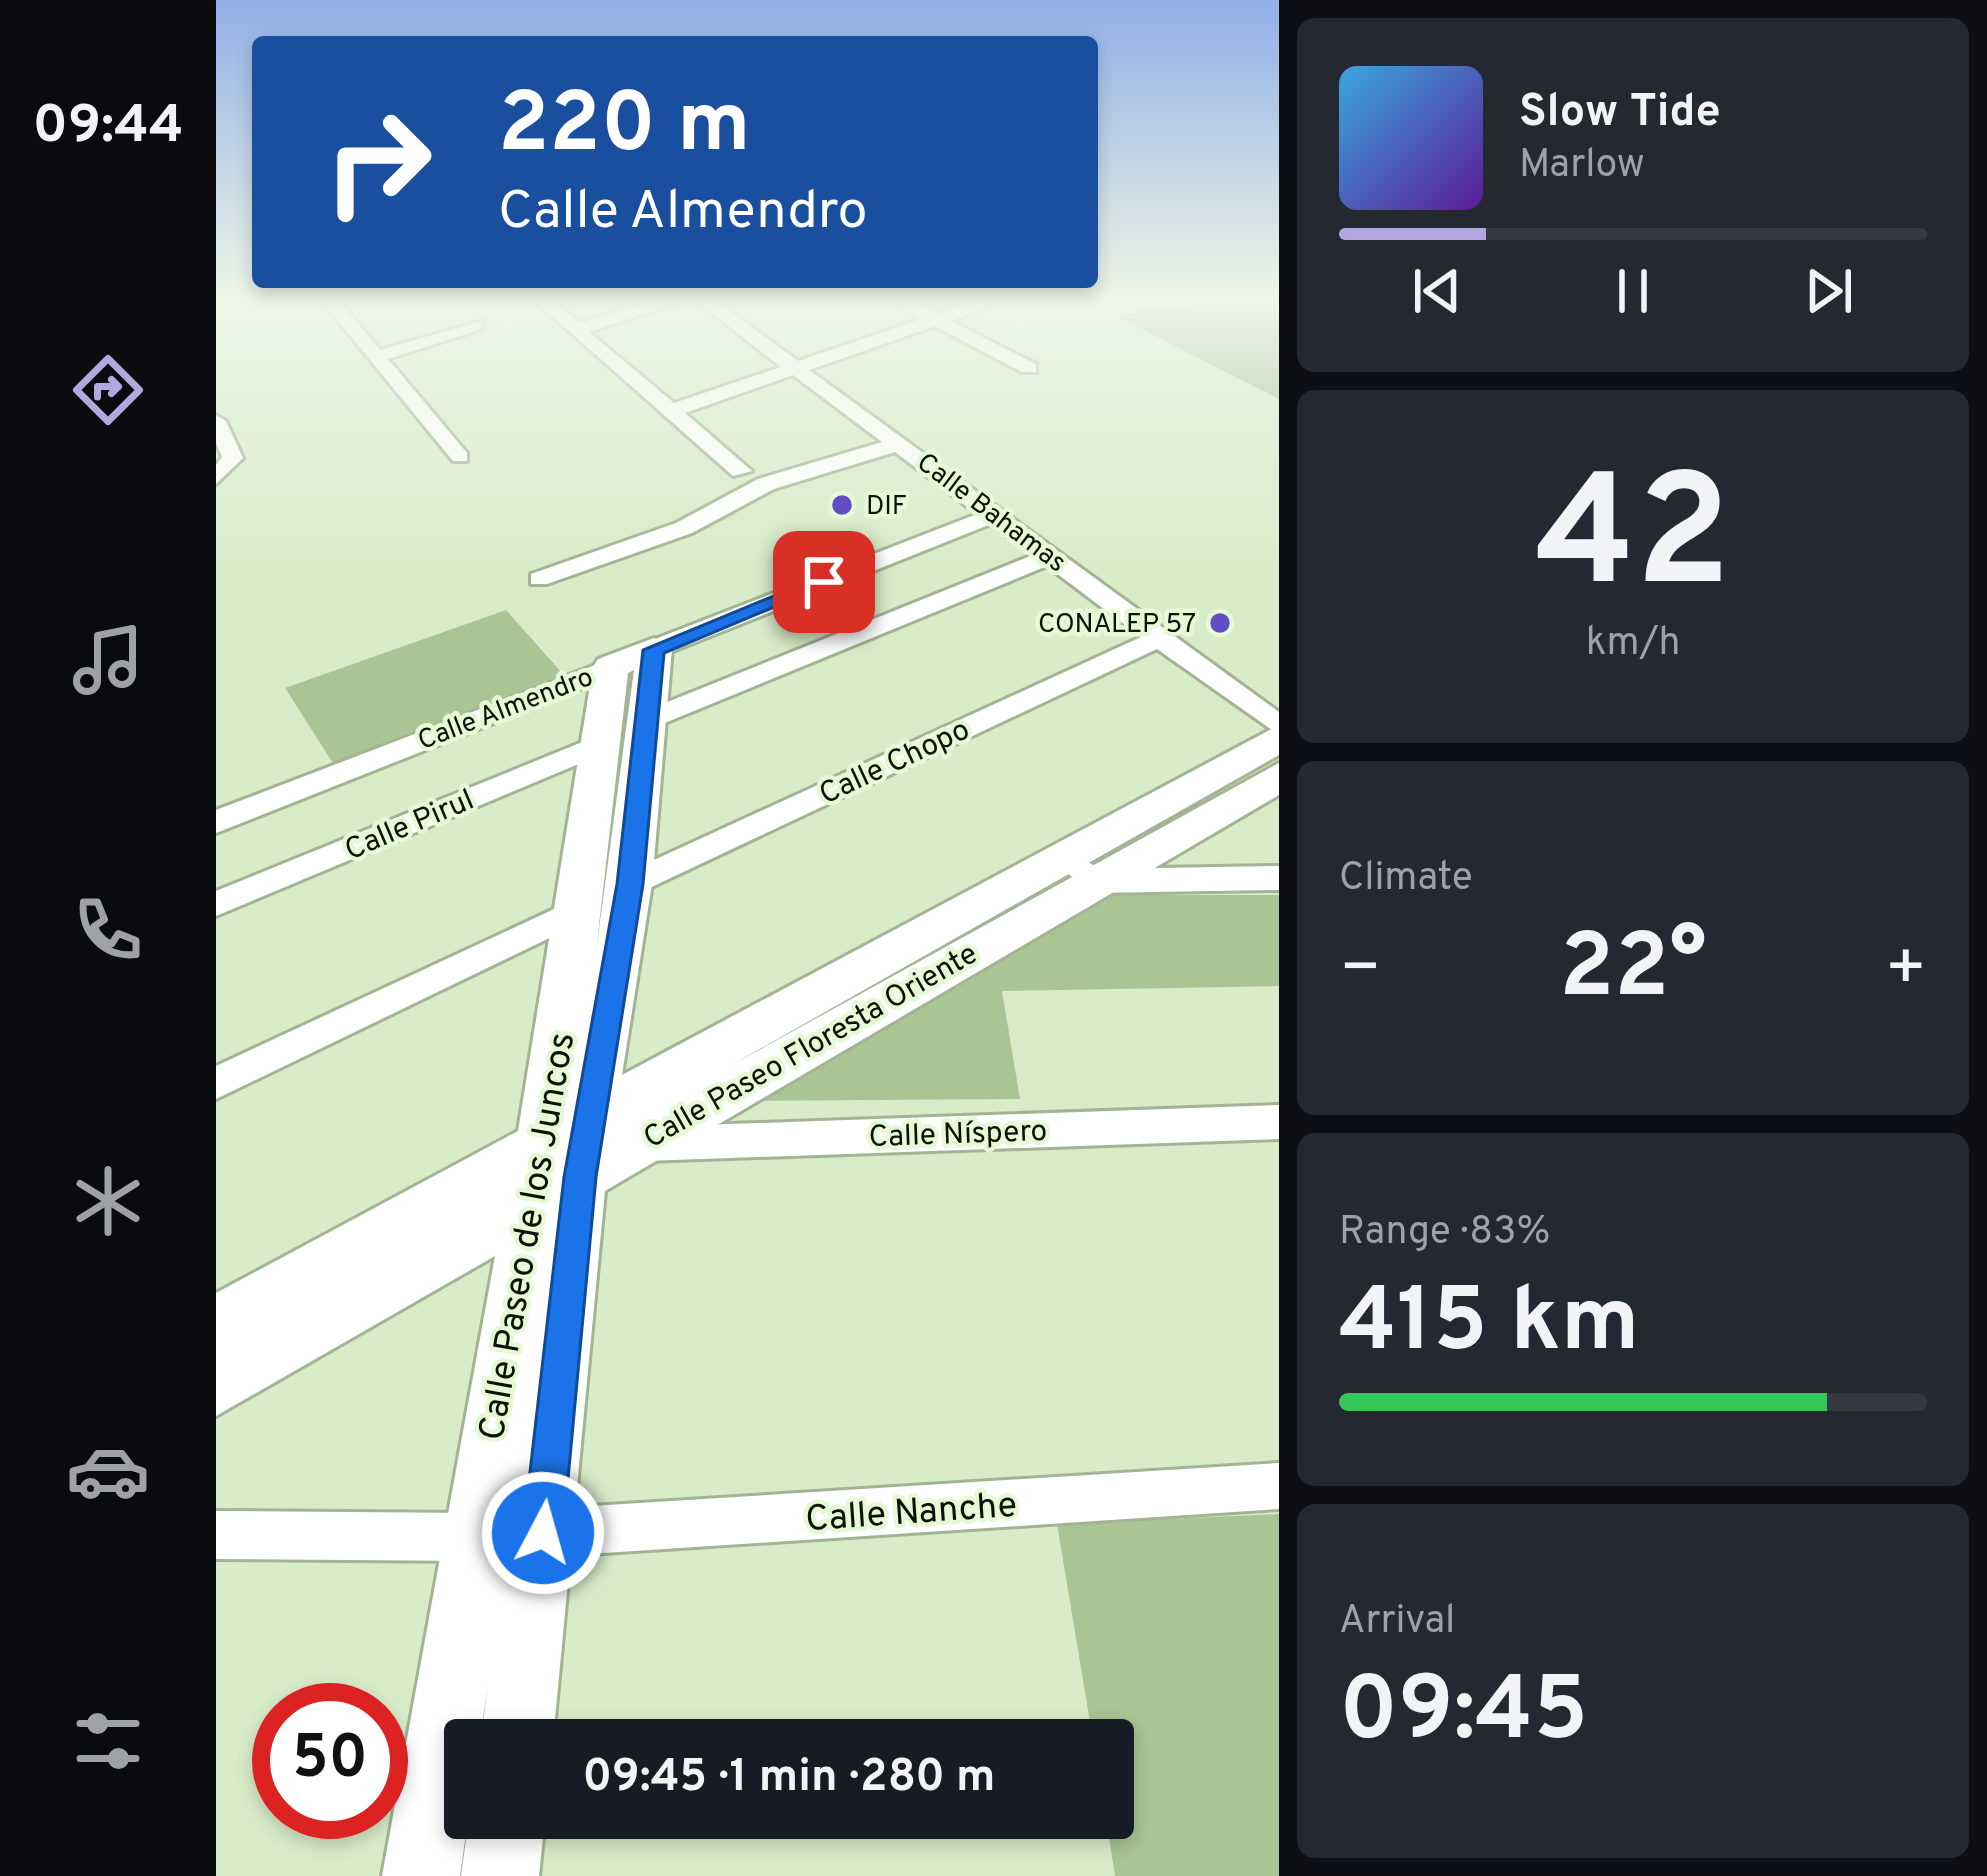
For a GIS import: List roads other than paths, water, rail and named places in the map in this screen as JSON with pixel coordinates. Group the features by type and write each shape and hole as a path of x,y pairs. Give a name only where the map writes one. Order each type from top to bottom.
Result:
{"street":[{"path":"402,388 460,457"},
{"path":"643,388 741,471"},
{"path":"671,411 739,388"},
{"name":"Calle Bahamas","path":"822,388 1279,726"},
{"path":"216,421 233,458 216,478"},
{"path":"539,580 684,528 766,484 892,439"},
{"name":"Calle Almendro","path":"216,822 994,515"},
{"path":"645,721 1051,556"},
{"name":"Calle Chopo","path":"630,884 1159,638"},
{"name":"Calle Paseo de los Juncos","path":"421,1876 473,1538 576,1158 630,884 654,650"},
{"name":"Calle Paseo de los Juncos","path":"520,1719 543,1533 576,1158 580,909 610,667"},
{"name":"Calle Paseo Floresta Oriente","path":"216,1386 576,1158 1079,870 1279,738"},
{"name":"Calle Pirul","path":"216,904 602,743"},
{"name":"Calle Paseo Floresta Oriente","path":"1079,870 1279,777"},
{"path":"1079,870 1279,878"},
{"path":"216,1083 580,909"},
{"name":"Calle Níspero","path":"576,1158 1279,1122"},
{"name":"Calle Paseo Floresta Oriente","path":"216,1325 576,1158"},
{"name":"Calle Nanche","path":"543,1533 1279,1486"},
{"path":"216,1535 473,1538"},
{"path":"500,1876 504,1839"}],"place":[{"name":"DIF","path":"842,505"},
{"name":"CONALEP 57","path":"1220,623"}]}
